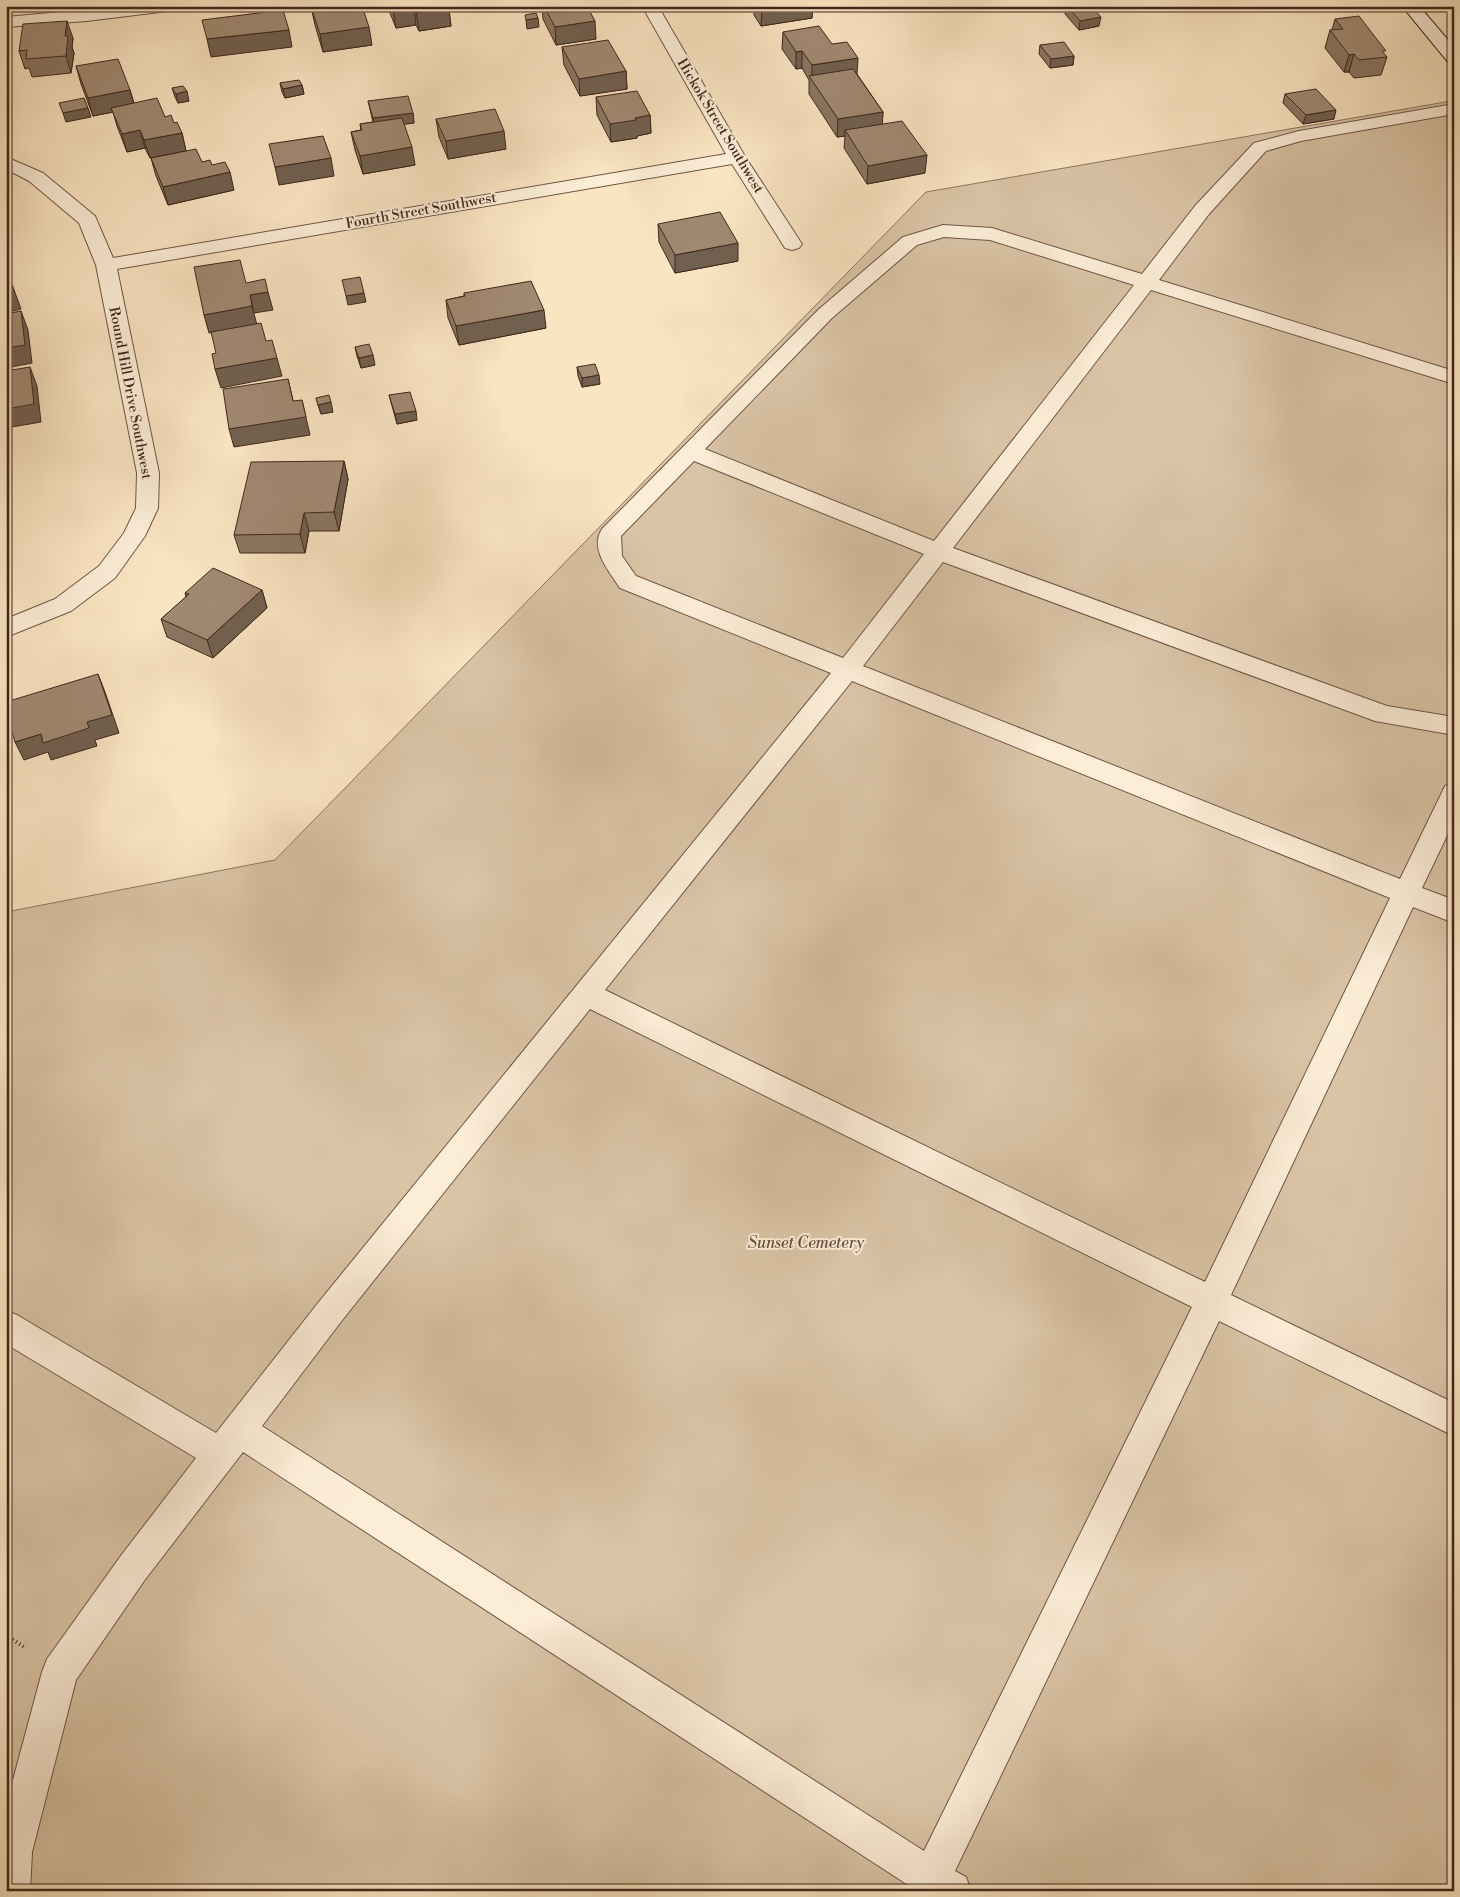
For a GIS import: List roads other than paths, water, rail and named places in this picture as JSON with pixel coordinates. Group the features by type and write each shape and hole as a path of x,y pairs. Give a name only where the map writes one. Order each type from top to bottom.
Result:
{"street":[{"path":"6,22 86,11 168,6"},
{"name":"Hickok Street Southwest","path":"650,6 737,158 792,244"},
{"path":"1410,6 1454,58"},
{"path":"11,1891 13,1852 60,1672 132,1569 329,1313 848,670 1202,210 1260,147 1299,136 1454,109"},
{"name":"Fourth Street Southwest","path":"106,265 737,158"},
{"name":"Round Hill Drive Southwest","path":"6,162 36,177 88,220 106,265 148,474 147,508 134,536 107,572 63,605 6,629"},
{"path":"1454,378 992,234 943,230 910,241 825,314 610,534 610,557 628,582 1454,912"},
{"path":"690,451 940,552 1384,715 1454,726"},
{"path":"6,1326 230,1442 936,1886 1210,1300 1454,793"},
{"path":"586,994 1454,1420"}],"park label":[{"name":"Sunset Cemetery","path":"806,1243"}]}
